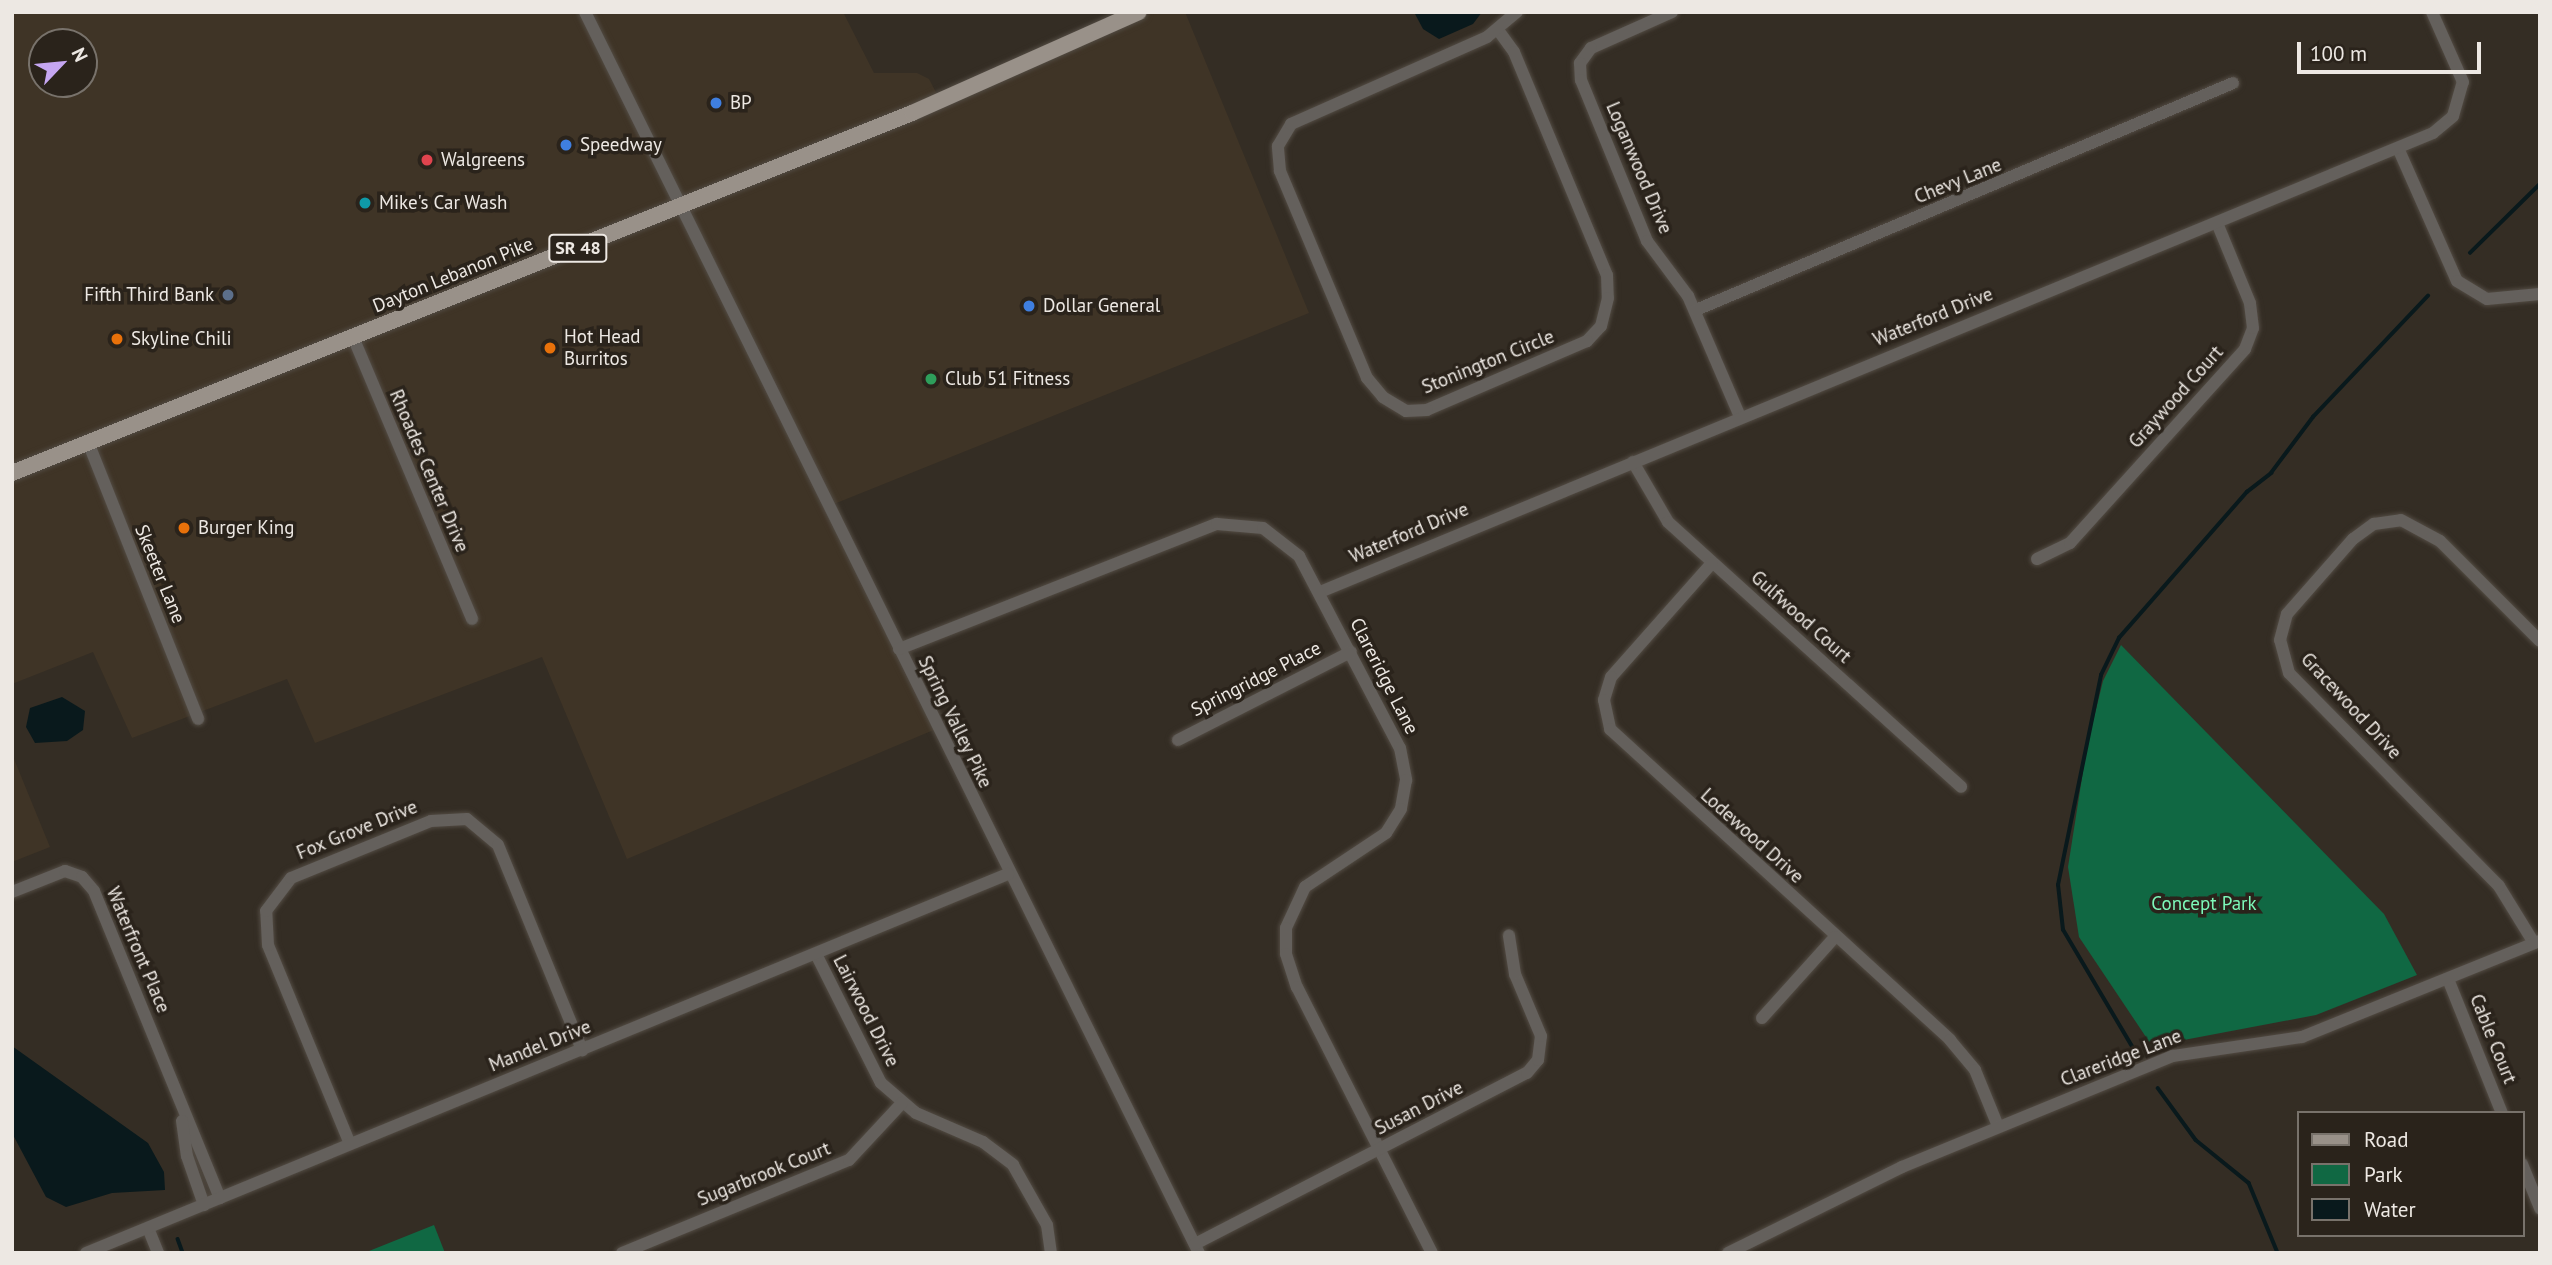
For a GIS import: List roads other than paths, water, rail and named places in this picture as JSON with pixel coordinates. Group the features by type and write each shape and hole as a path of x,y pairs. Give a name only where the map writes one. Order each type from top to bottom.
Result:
{"main road":[{"name":"Dayton Lebanon Pike","path":"12,473 912,113 1139,12"}],"street":[{"name":"Spring Valley Pike","path":"585,12 1008,874 1197,1248"},
{"name":"Stonington Circle","path":"1498,30 1514,51 1607,275 1608,298 1601,326 1587,341 1427,410 1406,411 1383,397 1367,378 1280,172 1278,146 1286,128 1310,114 1498,30 1517,12"},
{"name":"Loganwood Drive","path":"1672,12 1599,42 1585,53 1580,70 1647,241 1696,310 1740,417"},
{"name":"Waterford Drive","path":"1320,592 2398,148 2445,125 2462,94 2461,69 2432,12"},
{"name":"Chevy Lane","path":"1696,310 2233,83"},
{"path":"2398,148 2457,281 2487,299 2540,294"},
{"name":"Graywood Court","path":"2038,559 2070,543 2245,349 2253,328 2250,303 2217,223"},
{"name":"Rhoades Center Drive","path":"353,337 472,619"},
{"name":"Skeeter Lane","path":"88,442 198,719"},
{"name":"Gulfwood Court","path":"1633,461 1655,506 1712,562 1961,787"},
{"name":"Gracewood Drive","path":"2537,942 2500,886 2289,673 2280,640 2287,614 2353,539 2374,524 2401,520 2440,541 2540,641"},
{"name":"Clareridge Lane","path":"899,649 1217,524 1250,524 1279,537 1299,556 1400,748 1405,794 1386,833 1305,887 1291,912 1285,940 1297,987 1432,1253"},
{"name":"Lodewood Drive","path":"1712,562 1611,677 1605,715 1630,753 1963,1055 1998,1126"},
{"name":"Springridge Place","path":"1178,740 1351,652"},
{"name":"Fox Grove Drive","path":"350,1144 268,945 266,911 291,878 430,821 467,819 499,845 582,1050"},
{"name":"Waterfront Place","path":"12,891 65,871 82,877 94,891 181,1110 220,1198"},
{"name":"Mandel Drive","path":"86,1253 1008,874"},
{"name":"Susan Drive","path":"1197,1248 1380,1149 1517,1081 1538,1060 1541,1036 1515,974 1509,935"},
{"path":"1762,1018 1835,937"},
{"name":"Clareridge Lane","path":"1728,1253 1998,1126 2173,1056 2302,1037 2537,942"},
{"name":"Lairwood Drive","path":"816,954 866,1061 902,1104 983,1142 1013,1165 1047,1224 1051,1253"},
{"name":"Cable Court","path":"2448,979 2501,1111"},
{"name":"Sugarbrook Court","path":"622,1253 849,1160 902,1104"},
{"name":"Waterfront Place","path":"181,1110 187,1156 204,1205"},
{"path":"2524,1169 2540,1208"},
{"path":"148,1228 158,1253"},
{"path":"653,1240 658,1253"}],"water":[{"path":"1414,12 1482,12 1473,24 1439,39 1423,29"},
{"path":"62,697 85,711 83,730 67,741 35,743 26,727 30,708"},
{"path":"12,1046 148,1143 164,1172 165,1190 112,1193 66,1207 46,1197 12,1133"}],"waterway":[{"path":"2470,253 2540,184"},
{"path":"2134,1050 2063,930 2058,885 2101,675 2119,638 2247,492 2271,473 2313,417 2428,296"},
{"path":"2158,1088 2196,1140 2249,1183 2278,1253"},
{"path":"178,1239 183,1253"}],"place":[{"name":"BP","path":"716,103"},
{"name":"Speedway","path":"566,145"},
{"name":"Walgreens","path":"427,160"},
{"name":"Mike's Car Wash","path":"365,203"},
{"name":"Fifth Third Bank","path":"228,295"},
{"name":"Dollar General","path":"1029,306"},
{"name":"Skyline Chili","path":"117,339"},
{"name":"Hot Head Burritos","path":"550,348"},
{"name":"Club 51 Fitness","path":"931,379"},
{"name":"Burger King","path":"184,528"}],"park label":[{"name":"Concept Park","path":"2204,904"}]}
